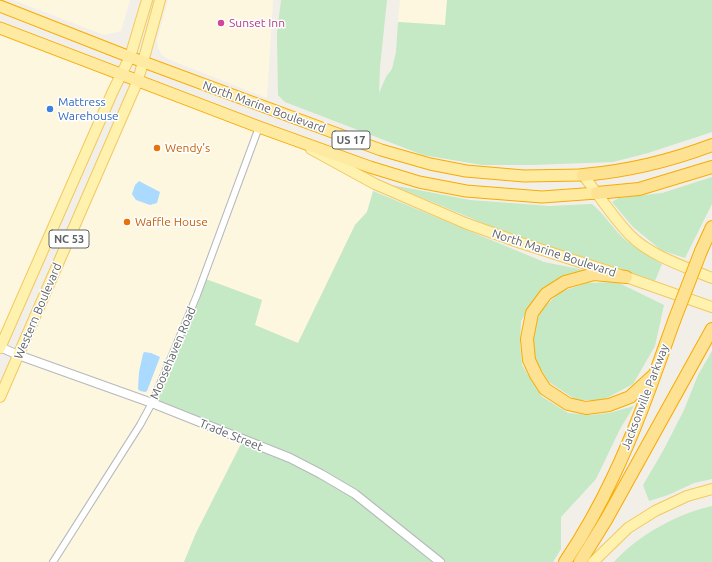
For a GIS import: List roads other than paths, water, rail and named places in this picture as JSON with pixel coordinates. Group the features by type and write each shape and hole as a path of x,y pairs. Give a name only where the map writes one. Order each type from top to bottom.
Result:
{"highway":[{"name":"North Marine Boulevard","path":"0,6 130,57 381,150 430,164 466,171 524,176 583,175"},
{"name":"North Marine Boulevard","path":"0,28 290,138"},
{"name":"US 17","path":"290,138 370,167 418,182 466,191 542,197 639,189 712,167"},
{"name":"US 17","path":"583,175 642,167 712,145"},
{"name":"Jacksonville Parkway","path":"565,562 582,536 613,477 638,417 701,251 712,227"},
{"path":"626,277 594,274 565,282 546,294 532,313 526,339 529,360 536,375 546,389 568,404 586,408 609,405 630,397 654,375"},
{"name":"Jacksonville Parkway","path":"580,562 606,520 712,329"}],"main road":[{"name":"Western Boulevard","path":"0,348 121,74 130,57 147,0"},
{"name":"Western Boulevard","path":"0,397 138,80 160,0"},
{"name":"North Marine Boulevard","path":"290,138 375,184 440,213 518,242 712,307"},
{"path":"583,175 617,220 632,237 653,252 712,278"},
{"path":"594,562 628,528 655,511 687,496 712,489"}],"street":[{"name":"Moosehaven Road","path":"53,562 140,425 152,403 197,295 259,127"},
{"name":"Trade Street","path":"0,348 152,403 290,458 355,494 440,562"}],"water":[{"path":"139,181 160,192 157,203 150,205 136,200 132,194 135,185"},
{"path":"144,352 160,357 147,391 145,392 138,389 139,372"}],"place":[{"name":"Sunset Inn","path":"221,23"},
{"name":"Mattress Warehouse","path":"50,109"},
{"name":"Wendy's","path":"157,148"},
{"name":"Waffle House","path":"127,222"}]}
